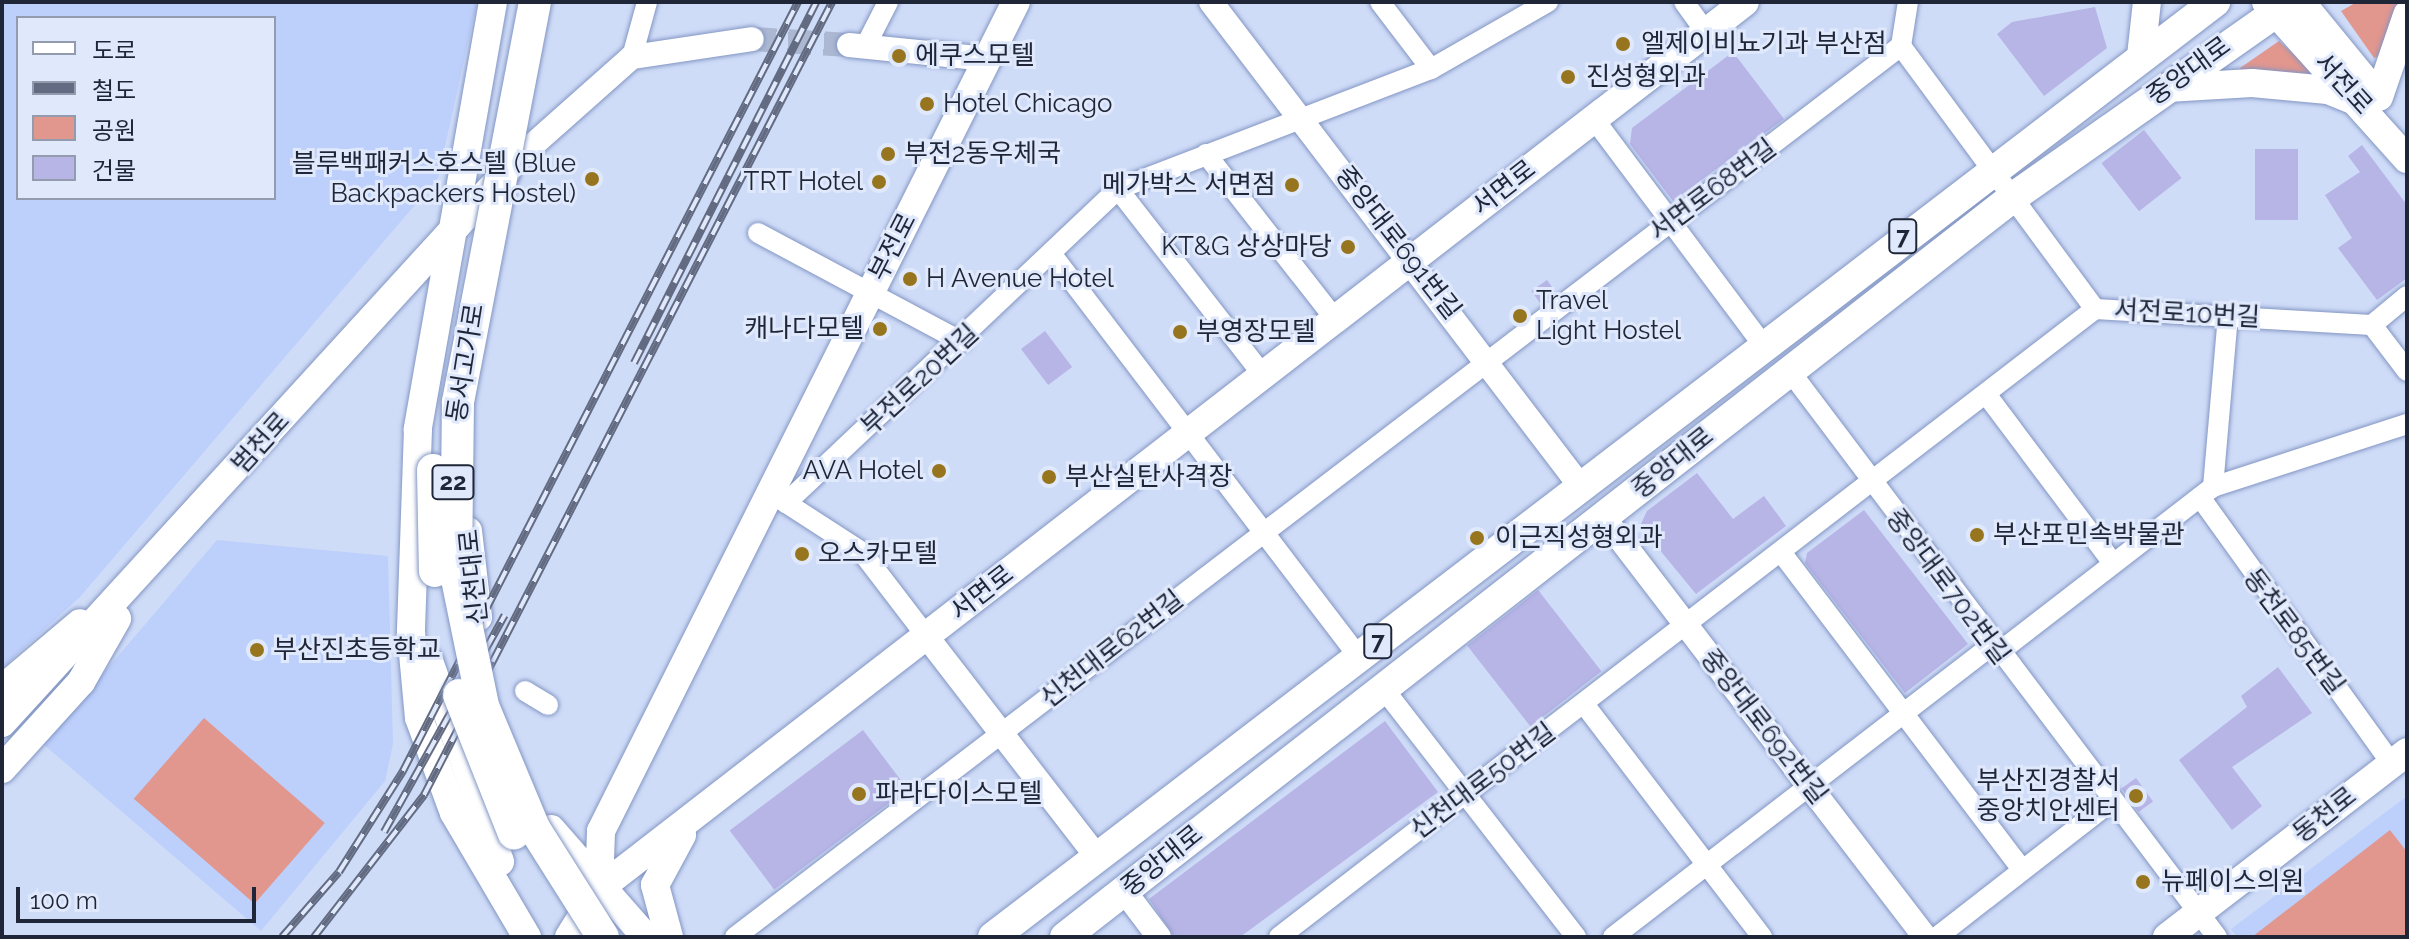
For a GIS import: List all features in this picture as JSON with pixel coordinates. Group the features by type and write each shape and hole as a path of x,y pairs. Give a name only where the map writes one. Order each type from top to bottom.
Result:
{"highway":[{"name":"동서고가로","path":"513,2 451,311 434,423 431,518 446,650 467,724 514,834 578,937"},
{"name":"동서고가로","path":"535,2 470,324 453,469 466,641 483,706 534,828 603,937"},
{"path":"534,828 618,937"}],"main road":[{"name":"신천대로","path":"493,2 448,236 418,429 417,593 434,687 530,937"},
{"name":"신천대로","path":"549,2 517,159 470,434 469,542 481,642 520,767 558,843 646,937"},
{"name":"부전로","path":"599,889 601,831 778,498 870,293 1016,2"},
{"name":"서면로","path":"599,889 1745,2"},
{"path":"2141,56 2147,2"},
{"name":"중앙대로","path":"993,937 1581,487 1761,342 2215,2"},
{"name":"중앙대로","path":"1065,937 2012,198 2283,4"},
{"name":"서전로","path":"2283,4 2372,101 2407,132"},
{"path":"2166,88 2252,83 2328,90 2372,101 2407,15"},
{"name":"서전로","path":"2372,101 2407,159"},
{"name":"범천로","path":"2,723 143,573 517,159"},
{"path":"2,689 143,573"},
{"path":"2,769 81,682 143,573"},
{"name":"동천로","path":"2167,937 2400,758"},
{"name":"서면로","path":"669,937 656,900 659,870 712,802"},
{"path":"569,937 599,889"}],"street":[{"path":"632,57 647,2"},
{"path":"888,2 857,46 988,59"},
{"name":"중앙대로691번길","path":"1211,2 1489,361 1581,487"},
{"path":"1380,2 1431,69"},
{"path":"1684,2 1706,32"},
{"path":"1908,2 1901,46 2095,309"},
{"name":"부전로20번길","path":"778,498 962,342 1118,189 1299,116 1431,69 1534,6"},
{"path":"517,159 632,57 752,39"},
{"name":"서면로68번길","path":"1489,361 1901,46"},
{"path":"1594,119 1761,342"},
{"path":"1206,154 1335,319"},
{"path":"1118,189 1263,375"},
{"path":"758,233 962,342"},
{"path":"1053,256 1358,656"},
{"path":"2407,296 2372,325 2407,371"},
{"name":"서전로10번길","path":"1686,626 2095,309 2372,325"},
{"path":"2206,492 2228,316"},
{"name":"신천대로62번길","path":"735,937 1489,361"},
{"name":"중앙대로702번길","path":"1789,370 1870,484 2217,937"},
{"path":"1986,394 2113,563"},
{"path":"1613,937 1902,714 2113,563 2206,492 2407,424"},
{"name":"동천로85번길","path":"2206,492 2400,758"},
{"name":"서면로","path":"778,498 862,552 927,637"},
{"name":"중앙대로692번길","path":"1604,518 1925,937"},
{"path":"1781,552 2022,870"},
{"name":"신천대로50번길","path":"1279,937 1686,626"},
{"path":"927,637 1097,857"},
{"path":"1383,688 1576,937"},
{"path":"525,691 548,705"},
{"path":"1584,704 1762,937"},
{"path":"1937,937 2112,801"},
{"path":"1125,892 1159,937"}],"shaded area":[{"path":"2,2 477,2 438,178 80,597 2,668"},
{"name":"부산진초등학교","path":"217,540 388,556 393,744 385,781 261,931 43,744"},
{"path":"2407,796 2407,937 2237,937 2231,929"}],"green space":[{"path":"2357,2 2401,2 2382,55 2374,58 2341,11"},
{"path":"2279,41 2318,76 2242,74 2240,68"},
{"path":"204,718 325,823 255,904 134,799"},
{"path":"2390,830 2407,852 2407,937 2252,937"}],"building":[{"path":"2095,7 2107,48 2044,96 1997,34 2012,22"},
{"path":"1733,52 1784,119 1673,201 1630,144 1632,128"},
{"path":"2144,130 2182,178 2139,211 2101,163"},
{"path":"2362,145 2407,205 2407,278 2377,300 2338,248 2352,238 2325,195 2360,172 2348,156"},
{"path":"2255,149 2298,149 2298,220 2255,220"},
{"path":"1547,280 1556,293 1541,304 1531,291"},
{"path":"1045,331 1072,367 1048,385 1021,349"},
{"path":"1697,473 1733,519 1764,496 1786,526 1696,594 1640,526 1647,511"},
{"path":"1864,510 1968,644 1905,693 1805,563 1807,553"},
{"path":"1538,590 1601,671 1530,727 1467,645"},
{"path":"2278,667 2312,713 2232,767 2262,806 2232,830 2179,760 2247,707 2241,696"},
{"path":"1385,721 1438,792 1240,937 1174,937 1149,899"},
{"path":"863,730 908,789 774,890 730,831"},
{"name":"부산진경찰서 중앙치안센터","path":"2136,778 2153,801 2138,812 2121,789"}],"tunnel":[{"path":"752,39 849,45"}],"railway":[{"path":"282,937 339,872 403,771 798,2"},
{"path":"634,363 816,2"},
{"path":"314,937 424,795 832,2"},
{"path":"384,832 505,615"}],"place":[{"name":"엘제이비뇨기과 부산점","path":"1623,44"},
{"name":"에쿠스모텔","path":"899,56"},
{"name":"진성형외과","path":"1568,77"},
{"name":"Hotel Chicago","path":"927,104"},
{"name":"부전2동우체국","path":"888,154"},
{"name":"블루백패커스호스텔 (Blue Backpackers Hostel)","path":"592,179"},
{"name":"TRT Hotel","path":"879,182"},
{"name":"메가박스 서면점","path":"1292,185"},
{"name":"KT&G 상상마당","path":"1348,247"},
{"name":"H Avenue Hotel","path":"910,279"},
{"name":"Travel Light Hostel","path":"1520,316"},
{"name":"캐나다모텔","path":"880,329"},
{"name":"부영장모텔","path":"1180,332"},
{"name":"AVA Hotel","path":"939,471"},
{"name":"부산실탄사격장","path":"1049,477"},
{"name":"부산포민속박물관","path":"1977,535"},
{"name":"이근직성형외과","path":"1477,538"},
{"name":"오스카모텔","path":"802,554"},
{"name":"부산진초등학교","path":"257,650"},
{"name":"파라다이스모텔","path":"859,794"},
{"name":"부산진경찰서 중앙치안센터","path":"2136,796"},
{"name":"뉴페이스의원","path":"2143,882"}]}
